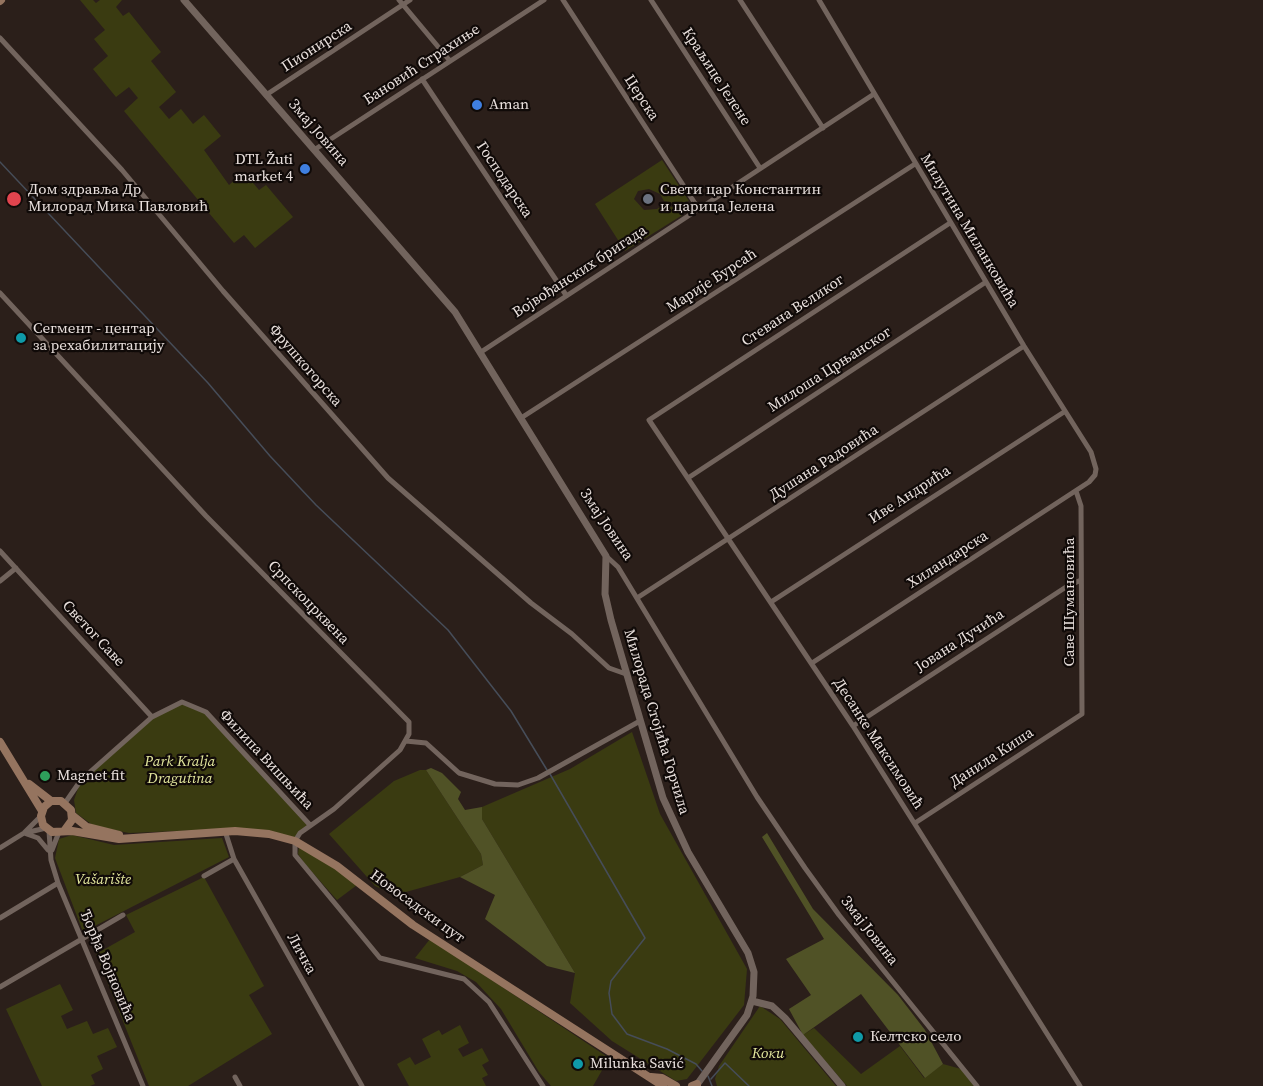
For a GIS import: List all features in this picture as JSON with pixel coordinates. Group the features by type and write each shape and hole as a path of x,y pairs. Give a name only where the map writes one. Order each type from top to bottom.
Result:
{"main road":[{"path":"0,742 24,780 47,829"},
{"path":"24,780 51,801 65,803"},
{"path":"41,813 51,801"},
{"name":"Новосадски пут","path":"65,803 72,815 84,825 94,830 129,837"},
{"path":"62,831 70,824 72,815"},
{"name":"Новосадски пут","path":"47,829 107,839 225,831 269,834 295,841 338,866 413,925 663,1086"},
{"path":"650,1077 662,1078 676,1086"}],"street":[{"name":"Змај Јовина","path":"184,0 463,323 606,556 613,560 637,598 757,797 839,915 977,1086"},
{"name":"Пионирска","path":"266,95 401,2 410,0"},
{"name":"Бановић Страхиње","path":"314,150 544,0"},
{"name":"Церска","path":"563,0 698,208"},
{"name":"Краљице Јелене","path":"651,0 760,168"},
{"path":"740,0 823,128"},
{"name":"Милутина Миланковића","path":"819,0 1024,346 1091,452 1095,475"},
{"path":"401,2 450,61"},
{"name":"Фрушкогорска","path":"0,38 122,171 223,291 388,478 609,668 626,674"},
{"name":"Господарска","path":"422,79 566,295"},
{"name":"Војвођанских бригада","path":"481,352 874,94"},
{"name":"Марије Бурсаћ","path":"521,418 915,164"},
{"name":"Стевана Великог","path":"649,420 950,223"},
{"name":"Милоша Црњанског","path":"688,478 986,282"},
{"name":"Српскоцрквена","path":"0,293 206,516 409,723 406,741"},
{"name":"Душана Радовића","path":"637,598 1024,346"},
{"name":"Иве Андрића","path":"771,602 1064,412"},
{"name":"Десанке Максимовић","path":"649,420 853,726 1080,1086"},
{"name":"Хиландарска","path":"812,663 1076,491 1095,475"},
{"name":"Саве Шумановића","path":"1076,491 1081,506 1082,714"},
{"name":"Светог Саве","path":"0,551 153,717"},
{"name":"Милорада Стојића Горчила","path":"606,556 606,602 640,721 672,820 750,958 755,980 752,1000"},
{"path":"0,581 16,568"},
{"name":"Јована Дучића","path":"853,726 1056,593 1081,580"},
{"name":"Филипа Вишњића","path":"65,803 81,780 153,717 182,702 206,712 310,825"},
{"name":"Данила Киша","path":"915,823 1082,714"},
{"path":"543,1086 489,1002 464,979 380,958 298,862 294,852 295,841 310,825 334,809 371,777 400,750 406,741 422,741 459,773 474,779 495,784 518,785 538,778 640,721"},
{"path":"0,848 24,833 41,813"},
{"path":"24,833 47,829"},
{"name":"Ђорђа Војновића","path":"47,829 58,882 143,1086"},
{"path":"51,855 62,831"},
{"name":"Личка","path":"225,831 234,859 362,1086"},
{"path":"24,833 43,842 51,855"},
{"path":"204,876 234,859"},
{"path":"0,918 58,882"},
{"path":"0,987 123,915"},
{"path":"697,1084 742,1023 752,1000 772,1006 785,1018 842,1086"},
{"path":"235,1077 240,1086"}],"green space":[{"path":"80,0 93,0 96,3 100,0 122,0 116,7 123,16 129,12 161,52 151,61 176,92 159,107 169,119 181,109 193,124 204,115 221,136 204,150 229,185 244,172 259,190 266,185 293,217 255,248 244,235 234,243 124,111 138,98 129,87 116,97 93,69 108,56 94,39 105,30"},
{"path":"662,160 689,201 678,204 664,201 660,194 649,189 638,191 634,199 644,210 657,209 663,205 676,208 684,214 625,251 595,204"},
{"name":"Park Kralja Dragutina","path":"182,702 206,712 310,825 295,841 226,829 129,833 94,826 76,813 74,800 81,780 152,717"},
{"path":"632,732 660,814 747,969 744,1005 687,1079 676,1081 612,1041 570,1003 575,973 482,819 482,807 570,769"},
{"path":"431,768 442,773 461,792 458,799 465,810 482,807 482,819 575,973 547,966 485,919 495,895 460,877 483,865 481,854 426,770"},
{"path":"420,770 426,770 481,854 483,865 460,877 395,895 375,886 329,834 394,781"},
{"path":"767,833 813,909 898,995 925,1030 943,1064 925,1078 861,994 803,1035 789,1009 811,995 786,959 824,939 762,837"},
{"name":"Vašarište","path":"72,835 114,845 222,838 229,857 83,932 55,858 59,839"},
{"path":"299,847 324,861 357,885 337,900 305,864 298,854"},
{"path":"204,877 264,986 249,995 272,1034 188,1086 149,1086 96,954 135,932 126,915"},
{"path":"430,939 609,1058 593,1086 551,1086 539,1072 501,1009 476,982 457,971 415,958"},
{"path":"60,984 73,1010 61,1016 67,1029 87,1021 93,1034 108,1028 117,1047 97,1056 103,1069 91,1075 95,1084 90,1086 42,1086 6,1009"},
{"name":"Коки","path":"760,1006 780,1019 836,1086 717,1086 715,1079 719,1066"},
{"path":"460,1025 469,1043 458,1049 463,1057 482,1048 489,1061 482,1065 488,1075 482,1078 486,1086 409,1086 397,1064 410,1057 415,1065 431,1057 422,1039 439,1030 442,1035"},
{"path":"814,1028 861,1074 900,1046 924,1078 943,1064 961,1069 974,1086 847,1086 803,1035"}],"waterway":[{"path":"0,162 208,383 270,456 316,505 448,630 511,711 547,770"},
{"path":"550,774 645,938 611,981 609,993 612,1014 627,1034 667,1049 696,1064 702,1071"},
{"path":"711,1079 725,1063 749,1086"},
{"path":"708,1076 712,1086"}],"place":[{"name":"Aman","path":"477,105"},
{"name":"DTL Žuti market 4","path":"305,169"},
{"name":"Дом здравља Др Милорад Мика Павловић","path":"14,199"},
{"name":"Свети цар Константин и царица Јелена","path":"648,199"},
{"name":"Сегмент - центар за рехабилитацију","path":"21,338"},
{"name":"Magnet fit","path":"45,776"},
{"name":"Келтско село","path":"858,1037"},
{"name":"Milunka Savić","path":"578,1064"}]}
